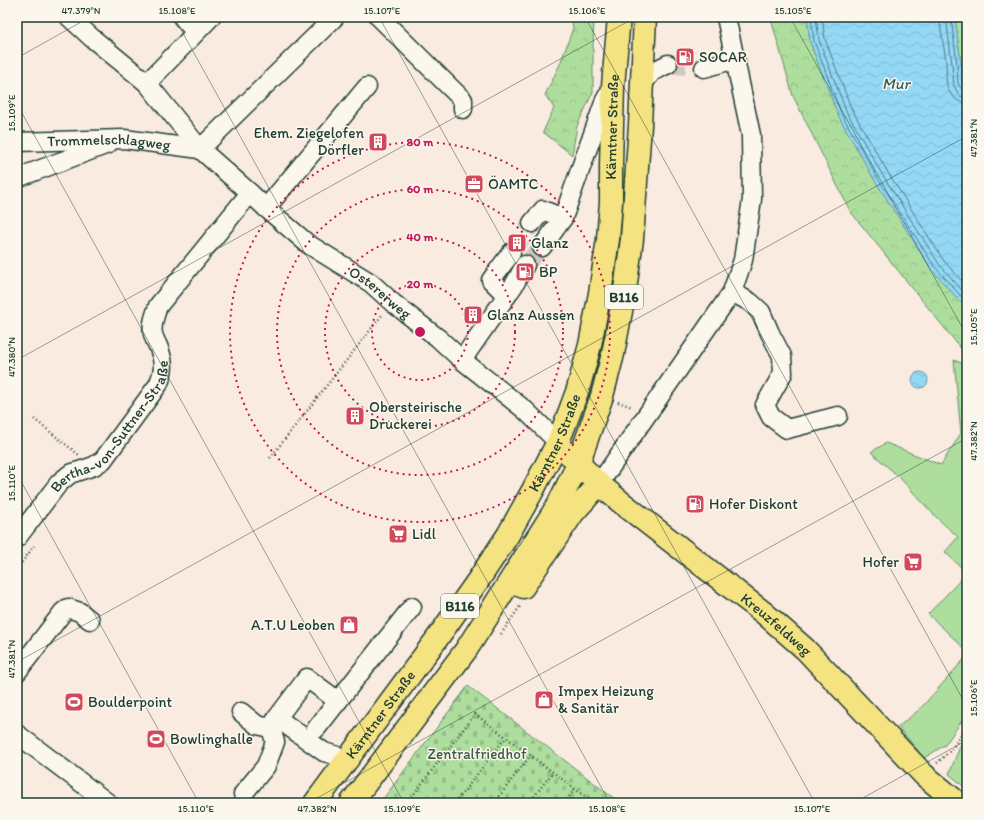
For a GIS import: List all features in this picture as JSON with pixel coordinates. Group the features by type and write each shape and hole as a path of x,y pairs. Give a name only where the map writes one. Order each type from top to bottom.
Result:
{"main road":[{"name":"Kärntner Straße","path":"315,803 436,640 479,579 508,535 558,442 578,389 590,344 608,239 611,202 613,86 618,17"},
{"name":"Kärntner Straße","path":"351,803 466,650 558,505 578,464 602,396 613,354 626,290 632,239 640,125 645,17"},
{"name":"Ostererweg","path":"558,442 578,464"},
{"name":"Kreuzfeldweg","path":"578,464 622,503 764,613 805,650 924,775 958,803"},
{"path":"491,611 507,611 573,513 599,484"}],"street":[{"name":"Ostererweg","path":"69,17 147,83 200,149 266,208 308,244 371,283 392,303 438,338 462,360 525,410 558,442"},
{"path":"182,17 196,32"},
{"path":"147,83 211,17"},
{"path":"200,149 335,17"},
{"path":"379,17 463,100 464,109"},
{"path":"599,484 732,292 743,260 752,199 751,135 726,17"},
{"path":"704,68 735,59"},
{"path":"641,86 655,69 668,64"},
{"path":"542,246 563,218 605,100 613,86"},
{"path":"266,208 367,87"},
{"path":"17,178 124,139"},
{"name":"Trommelschlagweg","path":"17,142 124,139 200,149"},
{"name":"Bertha-von-Suttner-Straße","path":"17,538 59,484 70,474 94,466 103,460 158,385 162,376 163,365 159,348 153,334 154,320 158,306 250,193"},
{"path":"532,223 543,210 563,218"},
{"path":"507,296 491,280 511,253"},
{"path":"462,360 507,296 525,265"},
{"path":"732,292 750,302 761,312 782,356 783,373 765,405 771,418 787,429 838,416"},
{"path":"17,672 63,612 68,608 80,612 90,620"},
{"path":"316,729 412,608"},
{"path":"243,794 266,766 275,742 274,723 308,678 338,701"},
{"path":"241,712 257,725 274,723 324,752 348,759"},
{"path":"17,734 108,803"}],"path":[{"path":"270,458 392,303"},
{"path":"34,419 94,466"},
{"path":"407,803 475,714 592,802"},
{"path":"932,768 952,749 963,732 967,718"},
{"path":"455,803 506,737"},
{"path":"494,803 530,756"},
{"path":"529,803 553,772"},
{"path":"564,803 575,789"}],"green space":[{"path":"571,17 594,17 593,92 577,126 572,155 543,132 554,108 545,95 560,64 573,28"},
{"path":"771,17 807,17 810,42 838,115 874,179 932,270 967,309 967,356 850,211 793,96"},
{"path":"955,17 967,17 967,91 962,83"},
{"path":"954,360 967,365 967,573 945,552 958,537 936,517 899,477 871,452 886,443 941,465 961,433"},
{"path":"967,573 967,651 928,614"},
{"path":"967,656 967,704 963,719 945,745 924,758 898,727 920,709"},
{"name":"Zentralfriedhof","path":"468,686 620,803 380,803"},
{"path":"967,729 967,789 949,774"}],"water":[{"name":"Mur","path":"807,17 955,17 962,83 967,91 967,309 932,270 874,179 838,115 810,42"},
{"path":"917,372 923,372 928,377 926,386 923,388 917,388 912,383 912,377"}],"tunnel":[{"path":"668,64 704,68"},
{"path":"511,253 532,223"},
{"path":"525,265 542,247"}],"place":[{"name":"SOCAR","path":"685,57"},
{"name":"Ehem. Ziegelofen Dörfler","path":"378,142"},
{"name":"ÖAMTC","path":"474,184"},
{"name":"Glanz","path":"517,243"},
{"name":"BP","path":"525,272"},
{"name":"Glanz Aussen","path":"473,315"},
{"name":"Obersteirische Druckerei","path":"355,416"},
{"name":"Hofer Diskont","path":"695,504"},
{"name":"Lidl","path":"398,534"},
{"name":"Hofer","path":"913,562"},
{"name":"A.T.U Leoben","path":"349,625"},
{"name":"Impex Heizung & Sanitär","path":"544,700"},
{"name":"Boulderpoint","path":"74,702"},
{"name":"Bowlinghalle","path":"156,739"}]}
